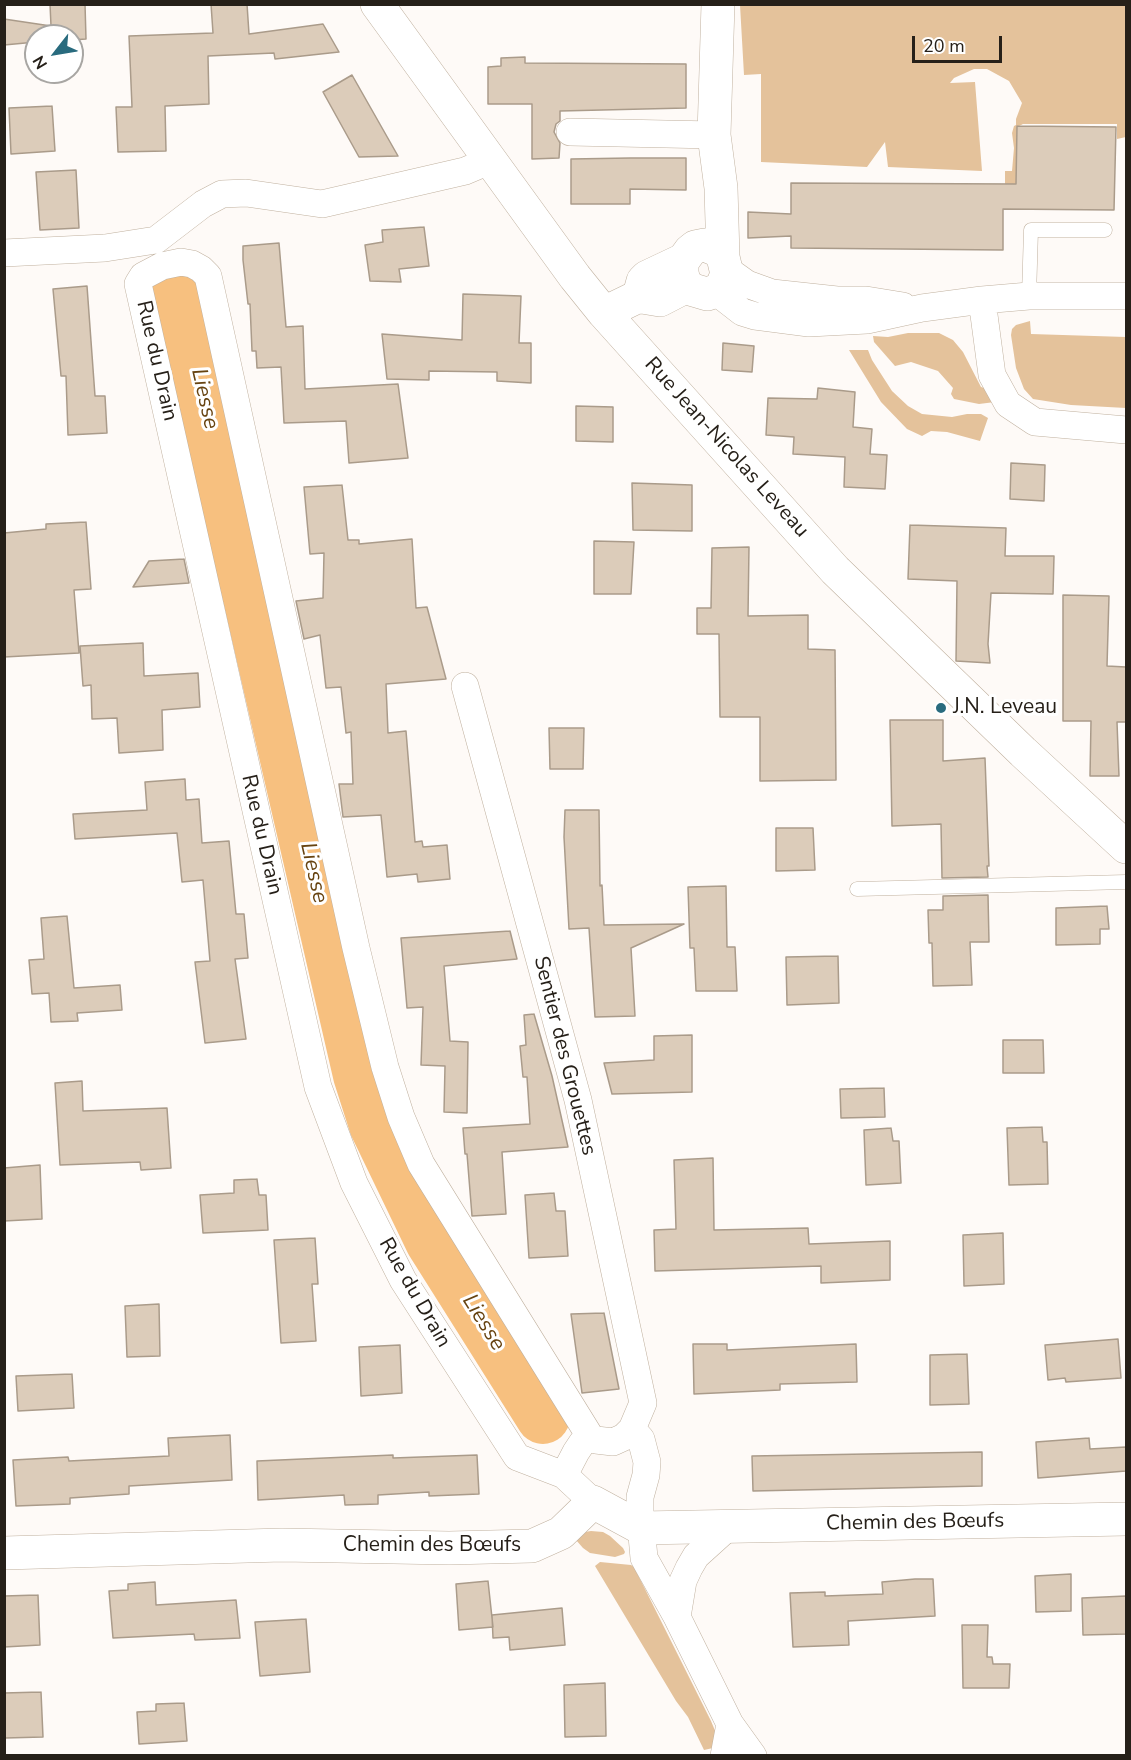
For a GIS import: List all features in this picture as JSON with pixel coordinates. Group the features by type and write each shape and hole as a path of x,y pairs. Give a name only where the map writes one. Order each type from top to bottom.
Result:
{"street":[{"name":"Rue Jean-Nicolas Leveau","path":"377,4 575,277 604,313 835,570 1023,752 1126,847"},
{"path":"718,4 716,149 704,270 742,312 763,318 809,323 867,320 922,308 982,300 1029,296 1126,296"},
{"path":"570,132 716,149"},
{"path":"4,253 105,248 156,240 203,204 222,194 246,193 322,204 465,171 492,160"},
{"name":"Rue du Drain","path":"564,1475 517,1457 402,1280 354,1183 318,1087 138,284 143,276 162,266 181,262 192,264 201,268 208,276 356,948 385,1067 401,1117 421,1164 591,1437"},
{"path":"604,313 635,298 660,300 704,270"},
{"path":"982,300 992,375 1008,404 1035,422 1126,429"},
{"name":"Sentier des Grouettes","path":"465,687 578,1100 643,1403 632,1429"},
{"path":"593,1502 564,1475 579,1448 591,1437 596,1440 614,1442 624,1437 632,1429 641,1439 647,1462 640,1497 644,1558 677,1617 730,1724 753,1755"},
{"name":"Chemin des Bœufs","path":"4,1553 282,1545 449,1548 532,1546 561,1533 593,1502 641,1528 1126,1519"},
{"path":"677,1617 683,1581 689,1568 696,1556 727,1528"},
{"path":"724,1755 730,1724"}],"lane":[{"path":"1029,296 1030,230 1105,230"},
{"path":"857,889 1126,882"}],"shaded area":[{"path":"740,5 1126,5 1126,137 1117,139 1117,124 1023,124 1017,127 1016,184 1005,185 1005,171 1012,171 1014,148 1012,133 1022,103 1009,81 987,69 974,69 954,78 950,83 975,82 982,171 888,167 885,142 867,167 761,162 761,74 744,75"},
{"path":"1030,321 1031,334 1126,337 1126,408 1071,405 1033,399 1024,389 1016,368 1011,335 1016,325"},
{"path":"908,333 939,333 953,340 963,352 981,387 988,389 995,402 979,404 954,399 951,394 953,388 938,371 911,362 895,366 874,342 873,336 888,337"},
{"path":"849,350 868,350 892,391 908,406 922,414 952,417 981,414 988,418 980,441 947,432 931,431 922,436 907,429 881,402"},
{"path":"585,1532 603,1532 610,1536 623,1548 624,1554 615,1557 590,1553 576,1540"},
{"path":"600,1562 634,1567 711,1721 716,1733 713,1748 704,1750 688,1717 676,1701 595,1566"}],"building":[{"path":"50,4 85,4 86,39 84,39 84,24 51,24"},
{"path":"211,4 247,4 249,34 323,24 339,52 275,59 274,53 208,56 209,104 165,106 166,151 118,152 116,107 132,107 129,36 213,33"},
{"path":"4,19 38,24 24,24 24,43 4,45"},
{"path":"525,57 525,63 686,64 686,108 560,111 560,121 556,124 554,132 560,143 559,158 532,159 532,104 488,104 488,67 501,66 501,58"},
{"path":"352,75 398,156 359,157 323,92"},
{"path":"52,106 55,151 11,154 9,108"},
{"path":"1017,126 1116,127 1114,210 1003,209 1003,250 791,248 791,236 748,238 748,212 791,214 791,183 1016,184"},
{"path":"686,158 686,190 630,189 630,204 571,204 571,159"},
{"path":"76,170 79,228 40,230 36,172"},
{"path":"424,227 429,266 399,269 401,282 370,281 365,245 383,242 382,230"},
{"path":"279,243 286,327 303,326 305,389 398,384 408,458 349,463 346,421 284,423 281,367 257,368 256,351 252,351 250,304 248,304 243,260 243,246"},
{"path":"87,286 95,396 105,396 107,433 68,435 66,376 61,376 53,289"},
{"path":"463,294 521,296 519,343 531,343 531,383 497,381 497,372 429,371 429,380 387,379 382,334 462,340"},
{"path":"723,343 754,346 752,372 722,370"},
{"path":"818,388 855,392 853,427 872,429 870,454 887,455 885,489 844,487 845,457 793,454 794,437 766,435 768,398 817,399"},
{"path":"576,406 613,407 613,442 576,441"},
{"path":"1011,463 1045,465 1044,501 1010,499"},
{"path":"632,483 692,485 692,531 633,530"},
{"path":"342,485 348,540 359,540 359,544 412,539 416,608 427,607 446,679 386,684 388,733 406,731 415,842 422,841 423,847 447,845 450,879 418,882 417,874 387,877 381,815 343,817 339,784 353,784 351,732 346,733 341,687 326,688 320,635 304,639 296,601 323,598 324,553 310,554 304,487"},
{"path":"86,522 91,589 74,590 79,653 4,657 4,533 46,529 46,524"},
{"path":"910,525 1006,528 1005,556 1054,556 1053,594 991,593 988,644 990,663 956,661 957,581 908,579"},
{"path":"594,541 634,542 631,594 594,594"},
{"path":"749,547 748,616 808,615 808,649 835,650 836,780 760,781 760,717 720,717 719,634 697,634 697,608 711,608 712,548"},
{"path":"184,559 189,583 133,587 149,561"},
{"path":"1063,595 1109,596 1107,666 1126,667 1126,722 1117,722 1119,776 1090,776 1091,721 1063,721"},
{"path":"143,643 144,676 198,673 200,707 162,710 163,750 119,753 117,718 92,719 91,685 83,686 80,646"},
{"path":"890,720 943,720 943,761 985,758 988,877 942,878 941,824 892,826"},
{"path":"549,728 584,728 583,769 550,769"},
{"path":"185,779 186,800 199,799 202,843 229,841 236,914 244,914 248,958 235,959 246,1039 205,1043 195,962 210,961 203,880 182,882 177,833 75,839 73,814 147,810 145,782"},
{"path":"565,810 599,810 600,886 602,885 604,925 684,924 631,948 635,1016 595,1017 589,928 569,929 564,837"},
{"path":"776,828 813,828 815,870 776,871"},
{"path":"726,886 727,947 735,947 737,991 696,991 694,948 690,948 688,887"},
{"path":"988,895 989,942 970,942 972,985 933,986 932,943 929,943 928,910 943,910 943,896"},
{"path":"1107,906 1109,929 1100,929 1100,944 1056,945 1056,908"},
{"path":"67,916 74,988 120,985 122,1010 77,1013 78,1021 51,1022 49,993 32,994 29,960 44,959 41,918"},
{"path":"510,931 517,959 444,966 450,1041 468,1042 467,1113 444,1112 445,1066 421,1065 423,1007 407,1008 401,938"},
{"path":"838,956 839,1003 787,1005 786,957"},
{"path":"534,1014 552,1076 568,1147 502,1152 506,1214 472,1216 463,1128 530,1124 527,1077 523,1077 520,1046 526,1045 524,1015"},
{"path":"692,1035 692,1092 612,1094 604,1063 654,1060 654,1036"},
{"path":"1003,1040 1043,1040 1044,1073 1003,1073"},
{"path":"82,1081 83,1111 167,1108 171,1168 141,1170 140,1162 60,1165 55,1083"},
{"path":"884,1088 885,1117 841,1118 840,1089"},
{"path":"1042,1127 1043,1142 1047,1142 1048,1184 1009,1185 1007,1128"},
{"path":"891,1128 893,1141 899,1141 901,1183 866,1185 864,1130"},
{"path":"713,1158 714,1230 808,1228 809,1244 890,1241 890,1280 821,1283 821,1266 655,1271 654,1230 676,1229 674,1160"},
{"path":"40,1165 42,1219 4,1221 4,1168"},
{"path":"257,1179 259,1195 266,1195 268,1230 203,1233 200,1195 234,1193 234,1180"},
{"path":"554,1193 556,1211 565,1211 568,1256 529,1258 525,1195"},
{"path":"1003,1233 1004,1284 964,1286 963,1235"},
{"path":"315,1238 318,1284 312,1284 316,1341 281,1343 274,1240"},
{"path":"159,1304 160,1356 127,1357 125,1306"},
{"path":"604,1313 619,1389 582,1393 571,1314"},
{"path":"1118,1339 1121,1378 1066,1382 1065,1378 1048,1380 1045,1345"},
{"path":"693,1344 727,1344 727,1350 856,1344 857,1382 780,1384 780,1390 694,1394"},
{"path":"400,1345 402,1393 361,1396 359,1347"},
{"path":"967,1354 969,1404 930,1405 930,1355"},
{"path":"72,1374 74,1408 18,1411 16,1376"},
{"path":"230,1435 232,1480 129,1486 129,1494 70,1498 70,1504 16,1506 13,1460 68,1457 69,1461 169,1456 168,1438"},
{"path":"1089,1438 1090,1449 1126,1447 1126,1471 1038,1478 1036,1442"},
{"path":"982,1452 982,1486 753,1491 752,1456"},
{"path":"393,1455 393,1458 477,1455 479,1494 429,1496 429,1492 378,1495 378,1504 345,1505 344,1495 258,1500 257,1461"},
{"path":"1071,1574 1071,1611 1036,1612 1035,1576"},
{"path":"933,1579 935,1616 848,1621 849,1645 793,1647 790,1593 825,1592 825,1596 883,1594 882,1582"},
{"path":"488,1581 493,1627 459,1630 456,1584"},
{"path":"155,1582 156,1605 236,1600 240,1638 195,1640 194,1634 113,1638 109,1591 128,1590 128,1584"},
{"path":"38,1595 40,1645 4,1647 4,1596"},
{"path":"1126,1596 1126,1634 1083,1635 1082,1598"},
{"path":"562,1608 565,1645 510,1650 509,1637 493,1638 492,1615"},
{"path":"306,1619 310,1672 260,1676 255,1622"},
{"path":"962,1625 988,1625 987,1657 992,1657 993,1664 1010,1664 1009,1688 963,1688"},
{"path":"605,1683 606,1736 565,1737 564,1685"},
{"path":"41,1692 43,1737 5,1738 4,1693"},
{"path":"184,1703 187,1741 139,1744 137,1712 156,1711 156,1704"}],"waterway":[{"name":"Liesse","path":"179,291 360,1075 376,1125 432,1241 543,1417"}],"place":[{"name":"J.N. Leveau","path":"941,708"}]}
